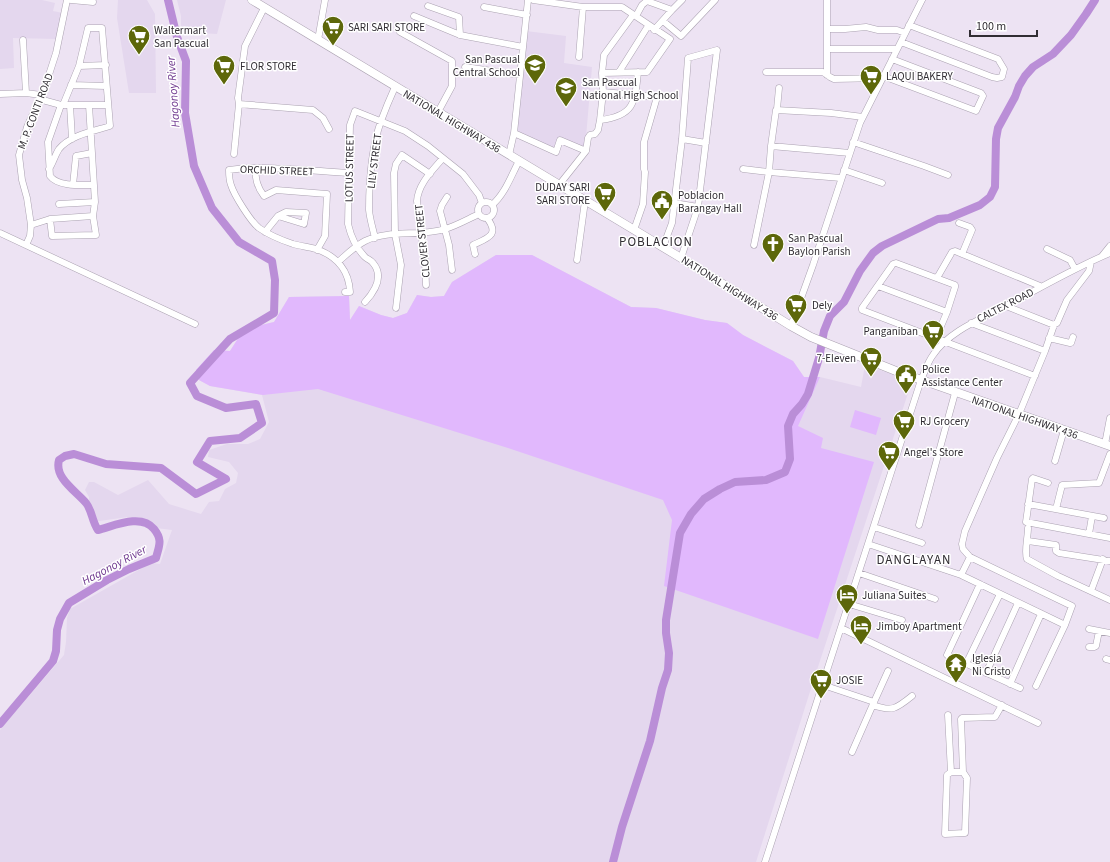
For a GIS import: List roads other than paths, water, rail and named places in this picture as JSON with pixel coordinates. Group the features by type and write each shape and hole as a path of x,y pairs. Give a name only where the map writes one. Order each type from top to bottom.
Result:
{"main road":[{"name":"NATIONAL HIGHWAY 436","path":"252,0 811,337 955,393 1107,445"}],"street":[{"name":"M. P. CONTI ROAD","path":"26,245 30,236 31,225 27,198 22,180 19,155 27,127 56,53 67,0"},
{"path":"71,0 93,2"},
{"path":"318,40 325,0"},
{"path":"509,155 514,133 528,0"},
{"path":"533,0 583,7 622,7 635,15 648,26 670,39 647,72 602,72"},
{"path":"598,7 599,0"},
{"path":"559,185 586,151 588,138 595,134 598,130 603,92 602,72 604,55 647,0 672,10"},
{"path":"654,30 682,0"},
{"path":"663,21 680,36 715,0"},
{"path":"827,0 827,75"},
{"path":"791,326 813,265 853,142 863,117 922,0"},
{"path":"428,6 459,18 460,35"},
{"path":"484,6 527,15"},
{"path":"579,57 583,7"},
{"path":"234,154 239,104 238,98 245,46 264,8"},
{"path":"414,16 460,35 523,47"},
{"path":"901,42 992,77 1002,77 1004,69 998,59 909,25"},
{"path":"619,72 648,26"},
{"path":"827,29 866,27 878,30 897,30 905,33"},
{"path":"50,169 59,150 72,139 110,126 102,28 88,28 79,66 48,142 50,176 52,179 73,185 94,185"},
{"path":"400,32 452,61 452,86 438,112"},
{"path":"22,40 26,93"},
{"path":"827,49 897,49"},
{"path":"662,247 672,223 682,140 688,58 717,50 698,207 681,258"},
{"path":"766,72 823,72 834,79 882,77 976,111 983,96 981,93 892,59"},
{"path":"79,66 106,65"},
{"path":"465,67 520,75"},
{"path":"600,120 612,119 622,115 632,105 636,95 638,72"},
{"path":"72,85 106,86"},
{"name":"LILY STREET","path":"375,238 369,211 374,146 380,122 395,87"},
{"path":"754,245 769,172 775,111 777,109 779,88"},
{"path":"603,92 657,97 644,142 645,172 643,204 634,230"},
{"path":"0,94 26,93 64,105 108,105"},
{"path":"239,104 313,110 324,118 329,129"},
{"path":"64,105 72,139"},
{"path":"50,219 52,236 96,235 93,216 95,202 89,105"},
{"path":"777,109 863,117"},
{"name":"LOTUS STREET","path":"365,302 374,292 377,285 378,272 373,263 365,257 350,236 348,224 350,125 355,111 405,131 428,146 471,182 482,203"},
{"path":"514,133 556,152 560,140 586,151"},
{"path":"682,140 706,142"},
{"path":"853,142 924,166 948,176"},
{"path":"771,146 850,153"},
{"path":"73,185 76,156 92,152"},
{"path":"396,308 401,265 395,234 394,173 396,164 402,155 430,174"},
{"name":"CLOVER STREET","path":"426,285 422,233 417,201 418,193 422,184 443,158"},
{"path":"492,204 498,200 519,161"},
{"path":"255,168 258,189 264,196 276,190 327,194 325,236 317,250"},
{"name":"ORCHID STREET","path":"345,292 350,292 350,282 347,273 338,262 317,250 293,244 265,232 251,220 231,185 228,170 255,168 350,173"},
{"path":"743,169 841,178"},
{"path":"844,170 882,183"},
{"path":"447,197 440,211 449,245 452,270"},
{"path":"577,260 585,201"},
{"path":"58,204 95,202"},
{"path":"475,254 473,245 490,237 493,232 492,225 487,218 482,217 479,214 478,206 487,202 492,204"},
{"path":"487,218 490,217 493,212 492,204"},
{"path":"674,204 698,207"},
{"path":"338,262 365,241 395,234 422,233 445,229 479,214"},
{"path":"31,225 50,219 93,216"},
{"path":"265,232 278,216"},
{"path":"959,223 970,227 972,230 962,254"},
{"path":"0,233 195,324"},
{"path":"1101,257 1110,246"},
{"path":"1047,249 1070,260 1075,270"},
{"path":"937,278 952,252 955,251 1040,286"},
{"name":"CALTEX ROAD","path":"765,862 921,380 933,354 970,323 1006,306 1040,286 1110,253"},
{"path":"1036,686 1065,625 1072,608 1071,605 970,557 965,552 962,544 965,531 997,458 1020,414 1050,338 1053,325 1057,323 1067,300 1089,271 1091,262"},
{"path":"936,338 947,312 955,285 896,263 891,266 862,310 1035,376"},
{"path":"878,286 947,312"},
{"path":"1006,306 1053,325"},
{"path":"970,323 1045,351"},
{"path":"1050,338 1071,343 1073,337"},
{"path":"919,525 955,393"},
{"path":"1107,445 1110,418"},
{"path":"1056,461 1064,430"},
{"path":"1056,509 1062,485 1099,483 1110,454"},
{"path":"1048,483 1034,478 1032,479 1026,521 1028,523 1110,538"},
{"path":"1028,504 1104,518"},
{"path":"1089,534 1092,516"},
{"path":"874,527 922,543"},
{"path":"1028,528 1028,541 1025,552 1027,559 1058,576 1110,600"},
{"path":"1028,541 1056,545 1056,551 1059,553 1110,560"},
{"path":"868,544 962,575 1065,625"},
{"path":"962,575 970,557"},
{"path":"1091,591 1103,559"},
{"path":"859,574 935,599"},
{"path":"980,584 947,653 948,655 966,664 1020,688"},
{"path":"966,664 1000,594"},
{"path":"986,673 1018,603"},
{"path":"849,604 902,620"},
{"path":"1010,684 1041,614"},
{"path":"841,628 1038,723"},
{"path":"1088,629 1110,633"},
{"path":"1089,647 1096,646 1099,631"},
{"path":"852,752 888,671"},
{"path":"823,685 886,709 891,709 901,705 912,696"},
{"path":"963,772 951,772 946,776 946,834 966,833 967,778 963,772 962,718 995,717 1002,705"},
{"path":"948,715 951,772"}],"waterway":[{"name":"Hagonoy River","path":"0,724 53,661 56,651 57,630 60,619 69,603 107,580 156,558 159,546 159,536 157,533 149,524 142,522 127,522 98,530 88,506 67,484 60,473 58,467 59,460 65,456 74,454 106,464 161,468 196,494 226,479 197,462 210,441 240,438 262,423 256,404 226,408 197,396 190,383 230,339 274,313 275,280 272,261 239,242 212,208 194,166 185,113 186,61 177,37 168,0"},
{"path":"613,862 622,827 650,741 662,688 668,670 669,653 666,620 680,533 691,514 704,499 720,489 735,482 766,480 785,472 790,459 788,426 793,414 808,394 819,358 824,331 830,316 844,302 860,271 873,253 882,246 938,219 949,218 980,205 990,197 995,187 996,139 998,128 1015,97 1019,86 1033,67 1053,54 1071,35 1095,0"}],"place":[{"name":"SARI SARI STORE","path":"333,46"},
{"name":"Waltermart San Pascual","path":"139,56"},
{"name":"San Pascual Central School","path":"535,84"},
{"name":"FLOR STORE","path":"224,86"},
{"name":"LAQUI BAKERY","path":"871,96"},
{"name":"San Pascual National High School","path":"566,108"},
{"name":"DUDAY SARI SARI STORE","path":"605,212"},
{"name":"Poblacion Barangay Hall","path":"662,220"},
{"name":"San Pascual Baylon Parish","path":"773,264"},
{"name":"Dely","path":"796,324"},
{"name":"Panganiban","path":"933,350"},
{"name":"7-Eleven","path":"871,378"},
{"name":"Police Assistance Center","path":"906,394"},
{"name":"RJ Grocery","path":"904,440"},
{"name":"Angel's Store","path":"889,472"},
{"name":"Juliana Suites","path":"847,614"},
{"name":"Jimboy Apartment","path":"861,646"},
{"name":"Iglesia Ni Cristo","path":"956,684"},
{"name":"JOSIE","path":"821,700"}],"district":[{"name":"POBLACION","path":"656,241"},
{"name":"DANGLAYAN","path":"914,559"}]}
